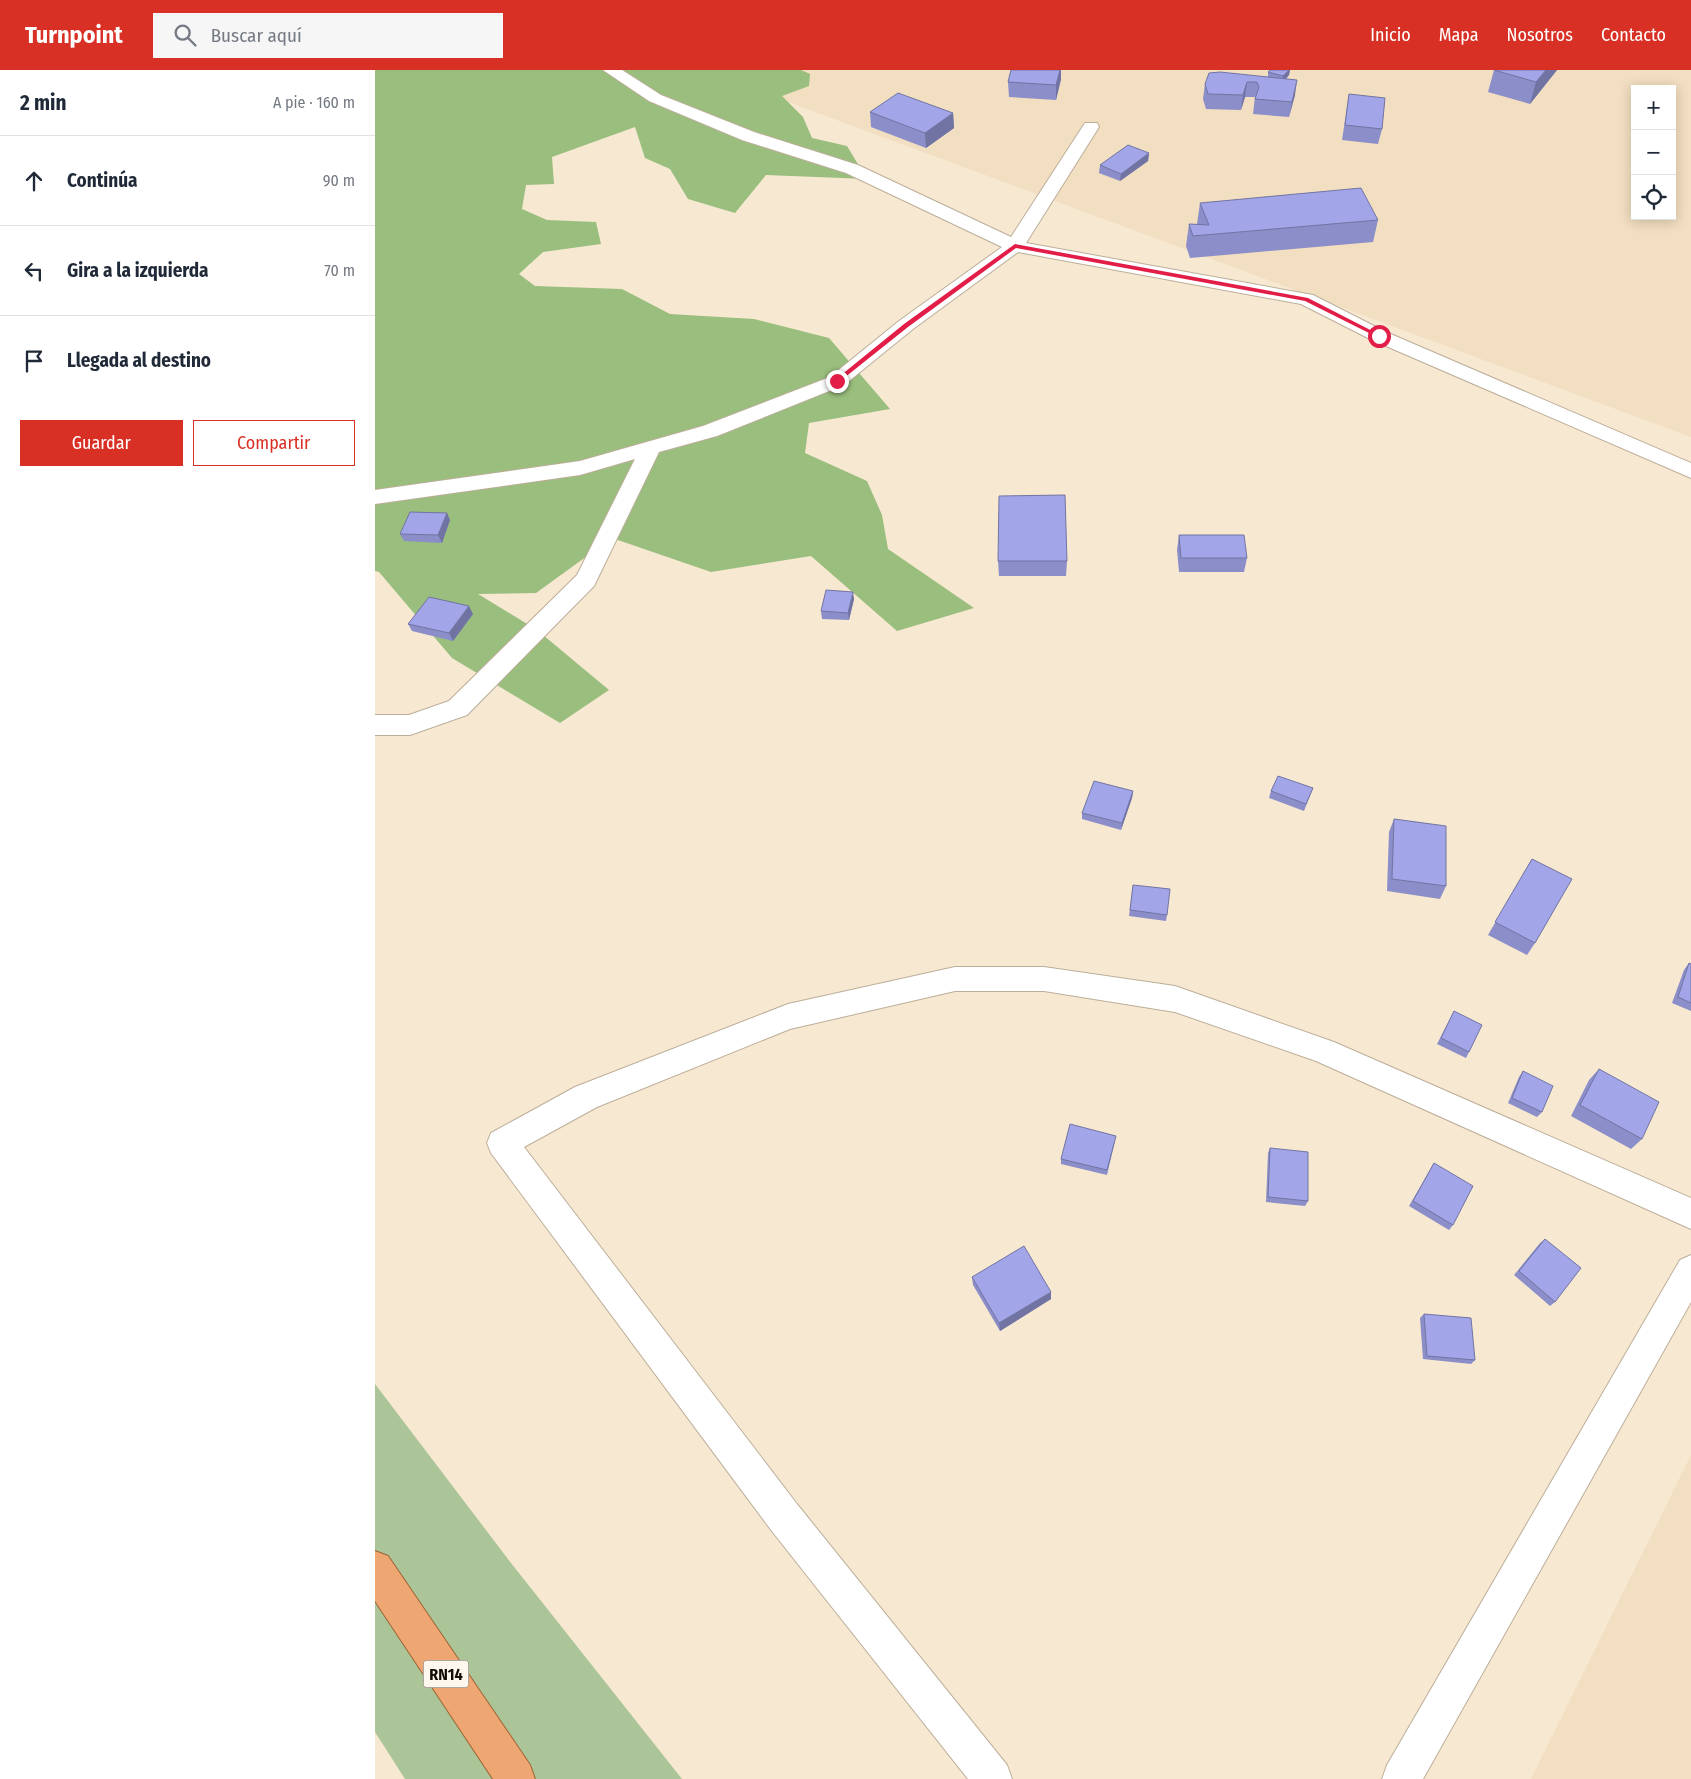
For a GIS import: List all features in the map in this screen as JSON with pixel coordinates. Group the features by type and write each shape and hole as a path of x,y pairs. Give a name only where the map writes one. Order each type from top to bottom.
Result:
{"highway":[{"name":"RN14","path":"375,1569 516,1779"}],"street":[{"path":"611,70 655,98 748,136 852,169 1015,246 1306,299 1379,336 1691,471"},
{"path":"375,497 580,468 710,431 837,381 906,325 1015,246 1091,127"},
{"path":"375,726 410,724 458,708 586,580 651,448"},
{"path":"993,1779 785,1517 502,1143 586,1097 788,1017 955,979 1043,979 1175,999 1324,1051 1691,1214"},
{"path":"1401,1779 1691,1271"}],"shaded area":[{"path":"702,70 1691,70 1691,437"},
{"path":"1691,1455 1691,1779 1531,1779"}],"green space":[{"path":"375,70 801,70 810,74 809,86 782,96 803,117 812,138 847,146 867,179 766,175 735,213 688,199 670,169 645,158 635,127 552,157 554,184 526,185 522,209 547,220 596,222 601,244 543,252 519,274 535,286 622,289 670,314 754,319 829,338 890,409 809,423 805,453 867,481 882,515 888,549 974,608 897,631 811,556 711,572 612,538 536,593 478,594 537,630 609,690 560,723 452,658 379,572 375,571"},
{"path":"375,1384 511,1563 682,1779 405,1779 375,1732"}],"building":[{"path":"1011,70 1060,70 1056,85 1008,82"},
{"path":"1270,70 1289,70 1283,76 1268,72"},
{"path":"1494,70 1546,70 1536,82"},
{"path":"1220,72 1297,80 1292,102 1255,99 1259,87 1257,82 1247,82 1243,95 1208,94 1205,84 1209,73"},
{"path":"898,93 953,113 925,133 870,112"},
{"path":"1349,94 1385,98 1382,129 1345,125"},
{"path":"1128,145 1149,153 1121,174 1100,165"},
{"path":"1361,188 1378,220 1193,236 1189,224 1209,225 1200,203"},
{"path":"1065,495 1067,561 998,561 999,496"},
{"path":"410,512 447,513 438,535 400,534"},
{"path":"1179,535 1244,535 1247,558 1181,558"},
{"path":"826,590 853,592 848,613 821,611"},
{"path":"429,597 469,606 449,633 408,624"},
{"path":"1278,776 1313,788 1306,804 1271,791"},
{"path":"1094,781 1133,791 1122,823 1082,813"},
{"path":"1394,819 1446,826 1446,886 1392,879"},
{"path":"1532,859 1572,879 1535,943 1495,922"},
{"path":"1133,885 1170,889 1167,915 1130,910"},
{"path":"1689,963 1691,964 1691,1003 1678,997"},
{"path":"1454,1011 1482,1025 1469,1052 1441,1038"},
{"path":"1599,1069 1659,1102 1642,1139 1580,1105"},
{"path":"1523,1071 1553,1086 1542,1112 1512,1098"},
{"path":"1070,1124 1116,1136 1107,1170 1061,1159"},
{"path":"1270,1148 1308,1152 1308,1201 1268,1197"},
{"path":"1434,1163 1473,1186 1453,1225 1413,1201"},
{"path":"1545,1239 1581,1268 1555,1302 1519,1271"},
{"path":"1024,1246 1051,1292 999,1323 972,1277"},
{"path":"1424,1314 1471,1318 1475,1360 1427,1356"}],"route":[{"path":"837,381 906,325 1015,246 1306,299 1379,336"}]}
